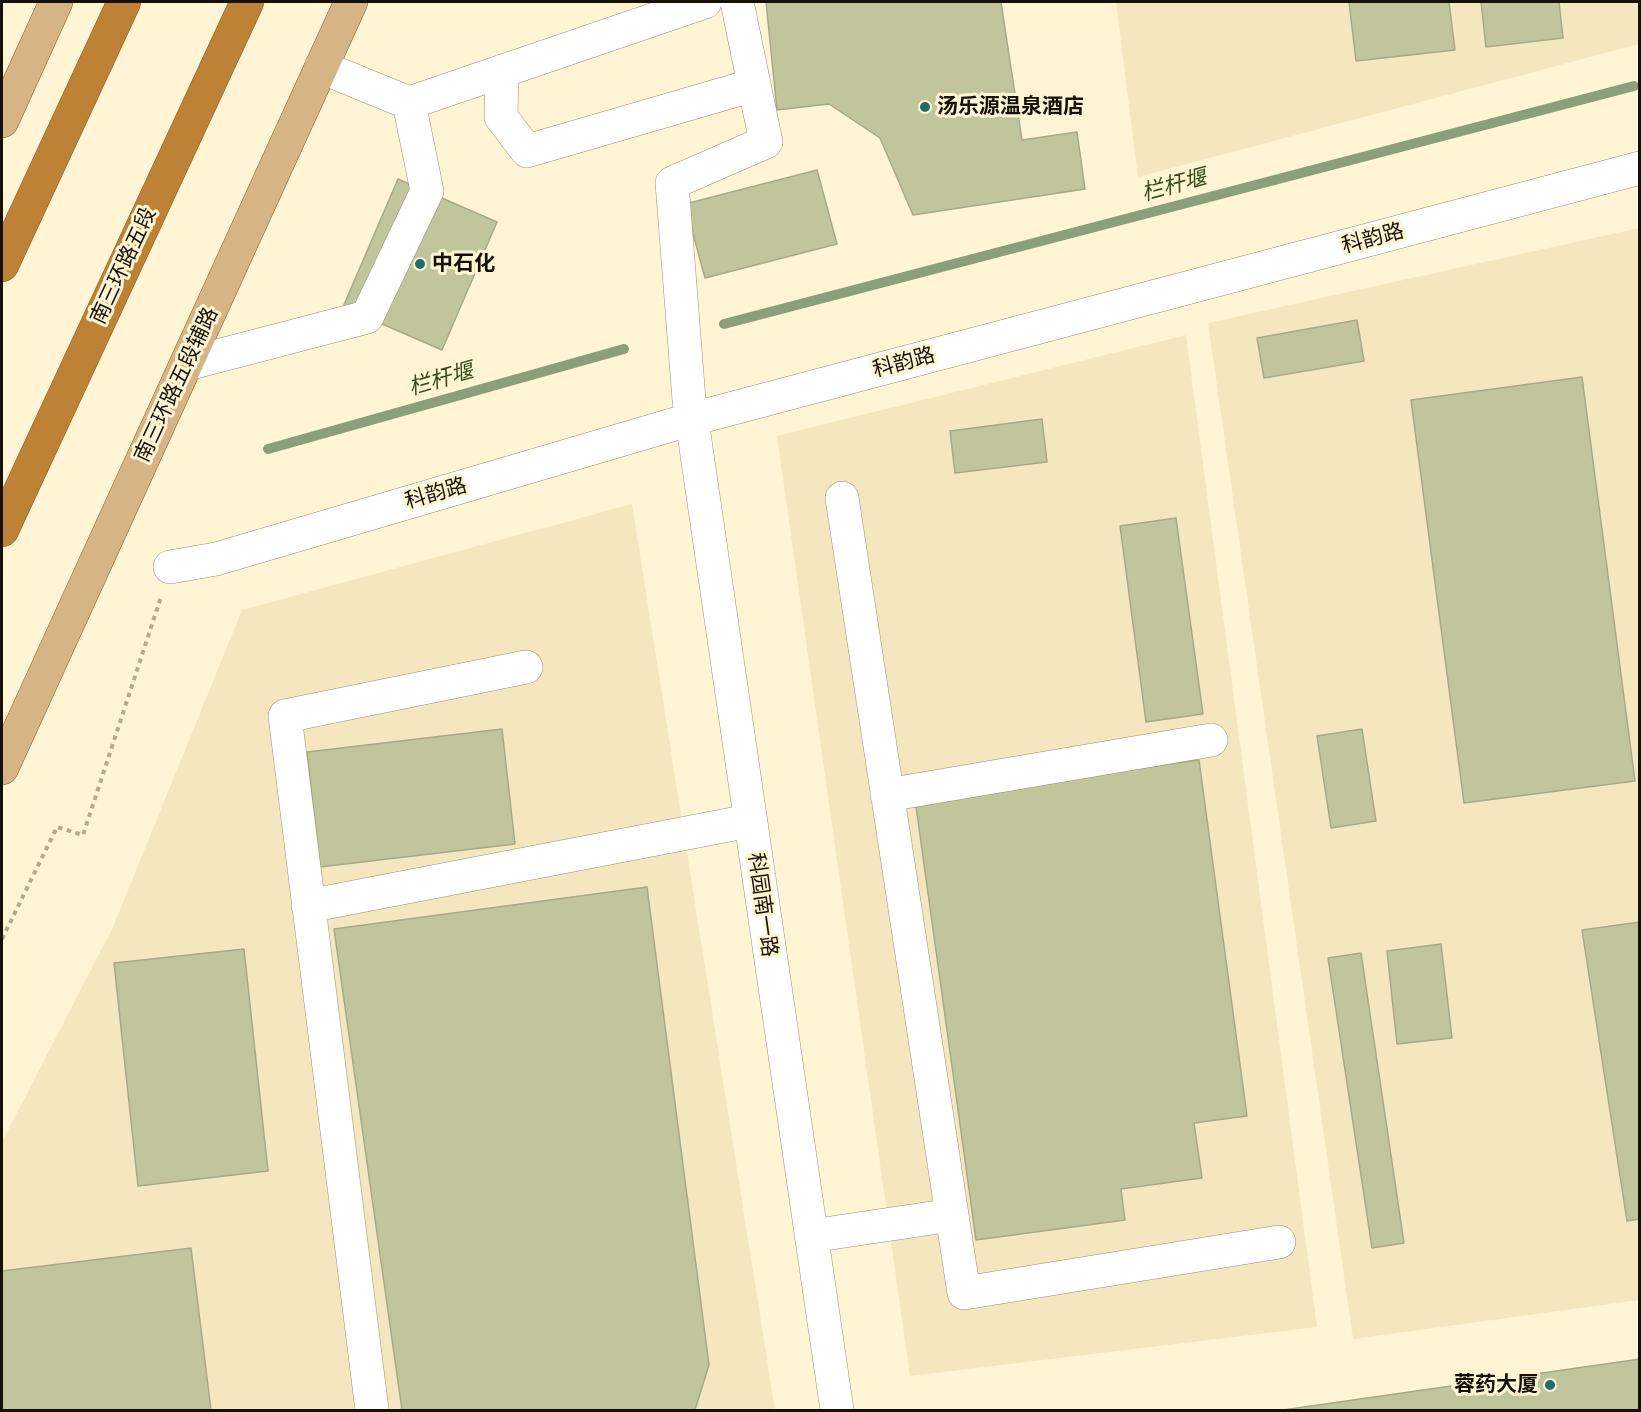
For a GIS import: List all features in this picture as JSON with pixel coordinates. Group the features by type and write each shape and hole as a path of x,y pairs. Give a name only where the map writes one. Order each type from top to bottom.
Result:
{"highway":[{"path":"2,265 124,2"},
{"name":"南三环路五段","path":"2,530 247,2"}],"main road":[{"path":"2,121 56,2"},
{"name":"南三环路五段辅路","path":"2,768 351,2"}],"street":[{"path":"321,67 409,103 705,2"},
{"path":"502,71 501,117 527,151 754,85 737,2"},
{"name":"科园南一路","path":"754,85 766,142 672,183 691,409 749,821 837,1410"},
{"path":"187,364 367,317 427,191 409,103"},
{"name":"科韵路","path":"170,567 216,559 691,409 1640,168"},
{"path":"842,498 964,1293 1279,1242"},
{"path":"372,1410 285,716 526,667"},
{"path":"887,795 1211,740"},
{"path":"308,906 749,821"},
{"path":"811,1236 952,1215"}],"path":[{"path":"2,939 57,827 82,835 170,567"}],"shaded area":[{"path":"1116,2 1639,2 1639,44 1138,177"},
{"path":"1639,228 1639,1300 1353,1339 1208,323"},
{"path":"1186,335 1317,1327 910,1376 777,436"},
{"path":"632,504 775,1410 2,1410 2,1142 113,927 242,610"}],"building":[{"name":"汤乐源温泉酒店","path":"766,2 1001,2 1022,140 1077,132 1085,189 913,215 880,138 829,104 777,110"},
{"path":"1349,2 1449,2 1455,50 1356,61"},
{"path":"1481,2 1559,2 1563,38 1486,47"},
{"path":"817,170 837,244 705,278 685,204"},
{"name":"中石化","path":"398,179 497,222 442,350 343,307"},
{"path":"1357,320 1364,361 1264,378 1257,338"},
{"path":"1582,377 1635,781 1464,803 1411,400"},
{"path":"1042,419 1047,462 955,473 950,431"},
{"path":"1176,518 1203,714 1146,722 1120,526"},
{"path":"502,729 515,844 320,867 307,752"},
{"path":"1362,729 1376,821 1331,828 1317,736"},
{"path":"1199,760 1247,1116 1194,1123 1202,1178 1121,1189 1125,1220 976,1240 915,799"},
{"path":"647,887 709,1365 695,1410 402,1410 334,929"},
{"path":"1640,922 1640,1219 1627,1221 1582,930"},
{"path":"1441,944 1452,1038 1397,1044 1387,951"},
{"path":"244,949 268,1171 138,1186 114,963"},
{"path":"1361,953 1404,1243 1372,1248 1328,958"},
{"path":"191,1248 211,1410 2,1410 2,1271"},
{"name":"蓉药大厦","path":"1640,1359 1640,1410 1283,1410"}],"waterway":[{"name":"栏杆堰","path":"724,324 1634,86"},
{"name":"栏杆堰","path":"268,449 624,349"}],"place":[{"name":"汤乐源温泉酒店","path":"925,107"},
{"name":"中石化","path":"420,264"},
{"name":"蓉药大厦","path":"1550,1385"}]}
